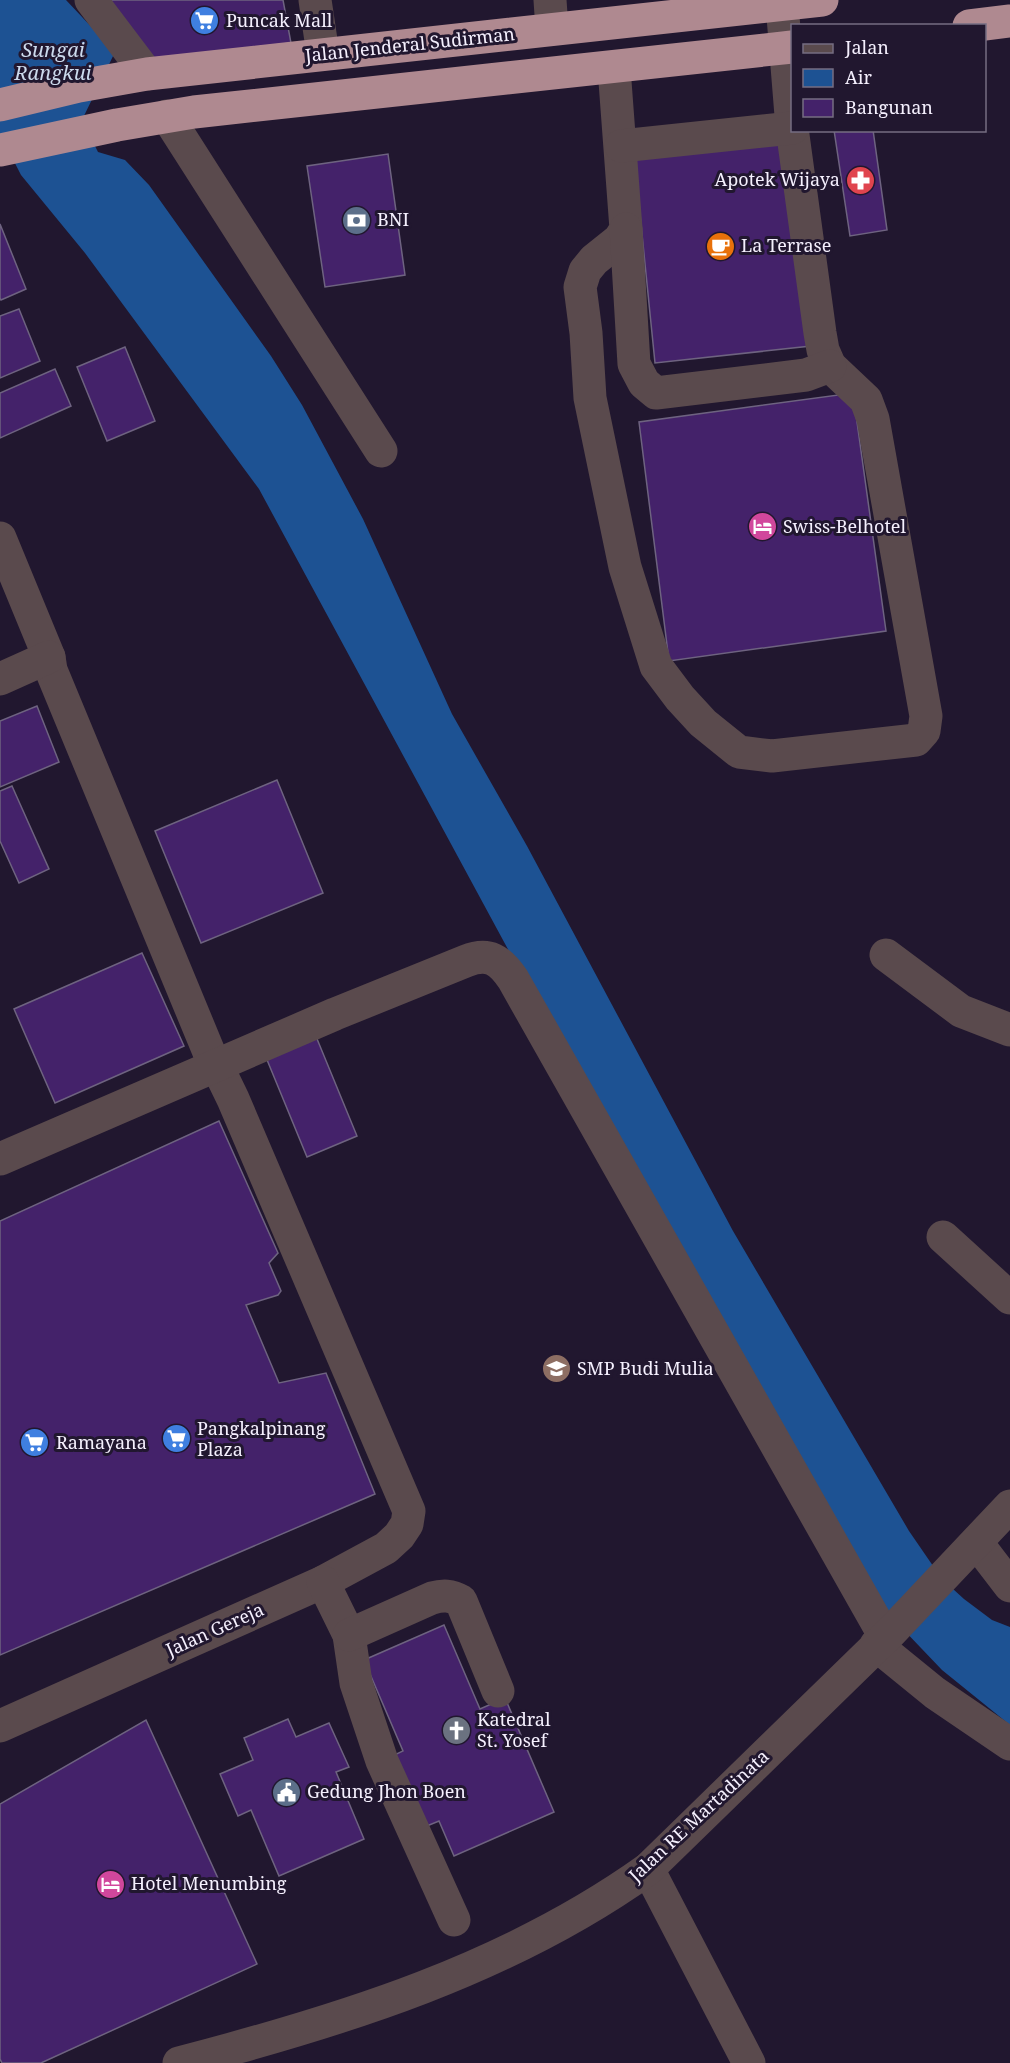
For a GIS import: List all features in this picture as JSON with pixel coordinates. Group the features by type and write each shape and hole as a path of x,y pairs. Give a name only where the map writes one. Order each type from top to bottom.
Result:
{"highway":[{"name":"Jalan Jenderal Sudirman","path":"0,105 147,74 323,54 551,15 822,0"},
{"path":"985,24 1010,21"},
{"path":"0,150 167,116 789,48"}],"street":[{"path":"91,0 147,74"},
{"path":"315,0 323,54"},
{"path":"782,4 789,48 791,101"},
{"path":"614,68 634,364 644,383 656,393 806,375 830,366"},
{"path":"167,116 381,451"},
{"path":"621,146 791,128"},
{"path":"626,228 619,240 594,260 585,271 580,287 586,333 590,398 625,567 656,666 702,723 739,752 772,756 916,740 924,731 926,716 873,419 866,400 830,366 823,350 793,132"},
{"path":"0,538 49,657 51,670 211,1057 217,1066"},
{"path":"0,679 49,657"},
{"path":"886,955 961,1011 1010,1030"},
{"path":"0,1159 335,1014 474,958 488,957 504,966 884,1638 935,1693 1010,1744"},
{"name":"Jalan Gereja","path":"0,1726 323,1582 386,1548 399,1536 407,1524 409,1510 217,1066"},
{"path":"943,1237 1010,1299"},
{"name":"Jalan RE Martadinata","path":"179,2063 286,2034 376,2005 466,1970 576,1917 614,1893 648,1869 884,1638 1010,1506"},
{"path":"977,1542 1010,1586"},
{"path":"323,1582 348,1635 356,1683 378,1750 454,1920"},
{"path":"348,1635 432,1598 443,1595 453,1596 461,1600 498,1690"},
{"path":"648,1869 749,2063"}],"water":[{"name":"Sungai Rangkui","path":"0,0 66,0 115,52 82,120 98,152 125,160 149,185 271,356 302,405 363,519 452,714 527,846 733,1231 909,1531 942,1579 992,1620 1010,1627 1010,1725 942,1670 879,1604 510,953 259,489 85,253 21,175 0,134"}],"building":[{"name":"Puncak Mall","path":"109,0 283,0 291,43 145,60"},
{"name":"La Terrase","path":"780,132 811,346 655,363 633,145"},
{"name":"Apotek Wijaya","path":"834,132 873,132 887,230 850,236"},
{"name":"BNI","path":"388,154 405,275 325,287 307,166"},
{"path":"0,224 26,289 1,300 0,298"},
{"path":"19,309 40,361 0,378 0,316"},
{"path":"125,347 155,421 107,441 77,367"},
{"path":"55,369 71,406 0,438 0,393"},
{"name":"Swiss-Belhotel","path":"853,393 886,631 669,661 639,422"},
{"path":"37,706 59,762 0,787 0,721"},
{"path":"277,780 323,893 201,943 155,831"},
{"path":"12,786 49,869 19,883 0,841 0,791"},
{"path":"142,953 184,1046 55,1103 14,1009"},
{"path":"315,1034 357,1136 307,1157 265,1055"},
{"name":"Pangkalpinang Plaza","path":"219,1121 278,1253 269,1263 281,1291 278,1295 246,1305 279,1383 326,1373 375,1494 0,1655 0,1221"},
{"name":"Katedral St. Yosef","path":"444,1625 480,1709 505,1698 554,1812 454,1856 439,1821 417,1830 386,1759 403,1751 364,1660"},
{"name":"Gedung Jhon Boen","path":"288,1719 296,1737 329,1723 349,1767 336,1772 364,1839 279,1876 251,1810 238,1816 220,1774 253,1760 244,1738"},
{"name":"Hotel Menumbing","path":"146,1720 257,1964 41,2063 2,2063 0,2059 0,1804"}],"place":[{"name":"Puncak Mall","path":"205,21"},
{"name":"Apotek Wijaya","path":"861,180"},
{"name":"BNI","path":"356,220"},
{"name":"La Terrase","path":"720,246"},
{"name":"Swiss-Belhotel","path":"762,527"},
{"name":"SMP Budi Mulia","path":"556,1369"},
{"name":"Pangkalpinang Plaza","path":"176,1439"},
{"name":"Ramayana","path":"35,1443"},
{"name":"Katedral St. Yosef","path":"456,1730"},
{"name":"Gedung Jhon Boen","path":"286,1792"},
{"name":"Hotel Menumbing","path":"110,1884"}]}
